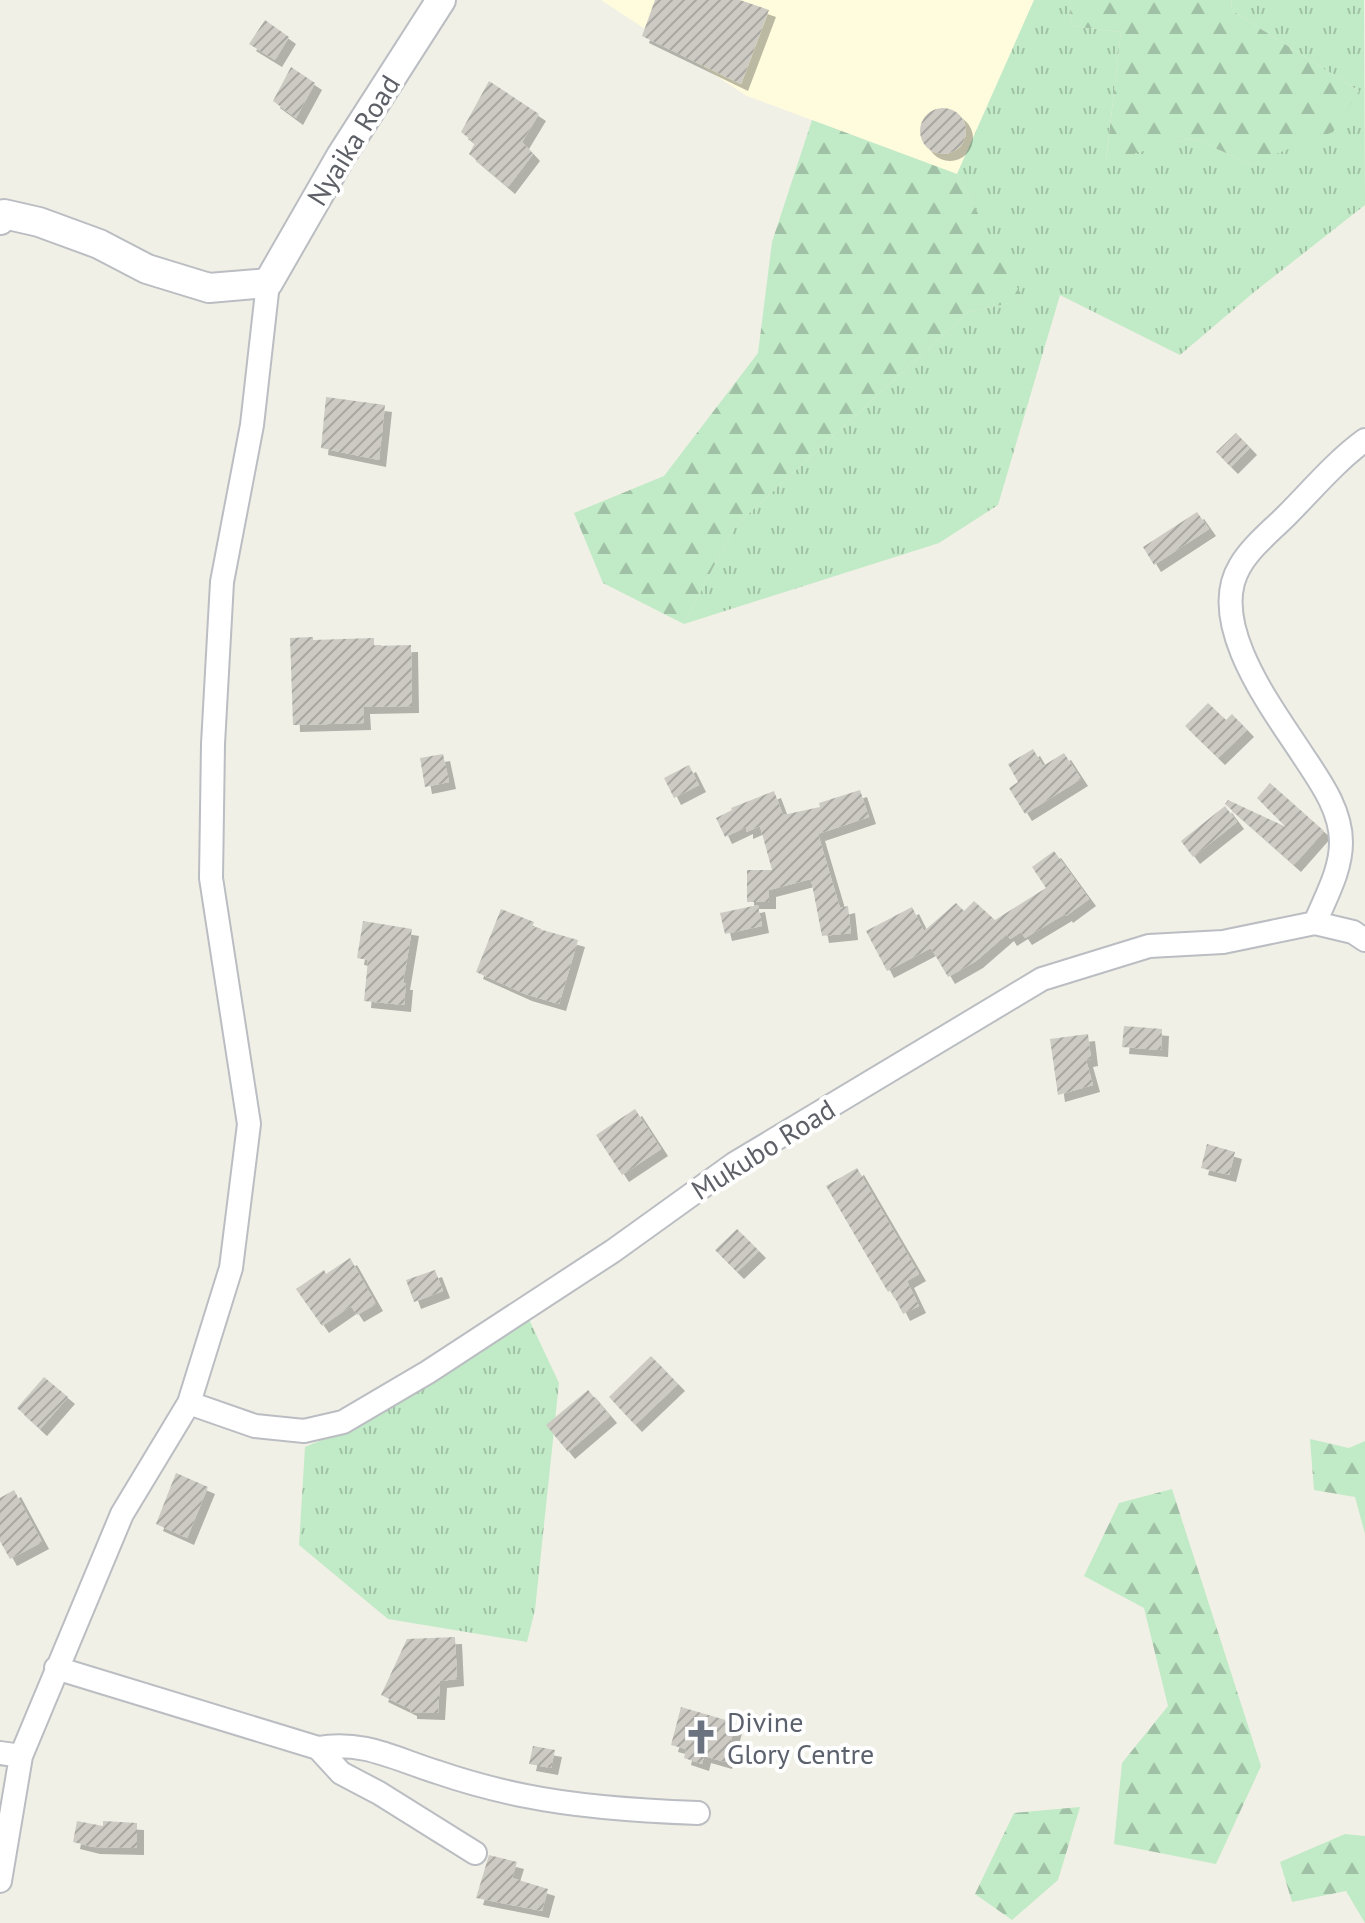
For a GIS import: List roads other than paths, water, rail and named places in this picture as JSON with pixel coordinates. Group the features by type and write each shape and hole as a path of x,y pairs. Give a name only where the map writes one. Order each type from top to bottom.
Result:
{"street":[{"name":"Nyaika Road","path":"268,283 341,156 441,0"},
{"path":"0,1881 10,1755 56,1668 122,1514 189,1403 231,1268 249,1124 211,878 213,744 222,582 252,425 268,283 209,288 147,269 99,244 39,222 1,214"},
{"path":"1315,923 1339,863 1341,840 1337,816 1327,793 1247,663 1236,638 1231,614 1238,568 1247,556 1308,492 1365,440"},
{"name":"Mukubo Road","path":"189,1403 255,1426 304,1431 343,1422 428,1372 613,1251 734,1164 1042,979 1149,946 1223,942 1315,923 1353,932 1365,940"},
{"path":"56,1668 318,1748 357,1745 440,1773 528,1797 644,1811 698,1813"},
{"path":"318,1748 341,1773 475,1853"}],"place":[{"name":"Divine Glory Centre","path":"701,1737"}]}
